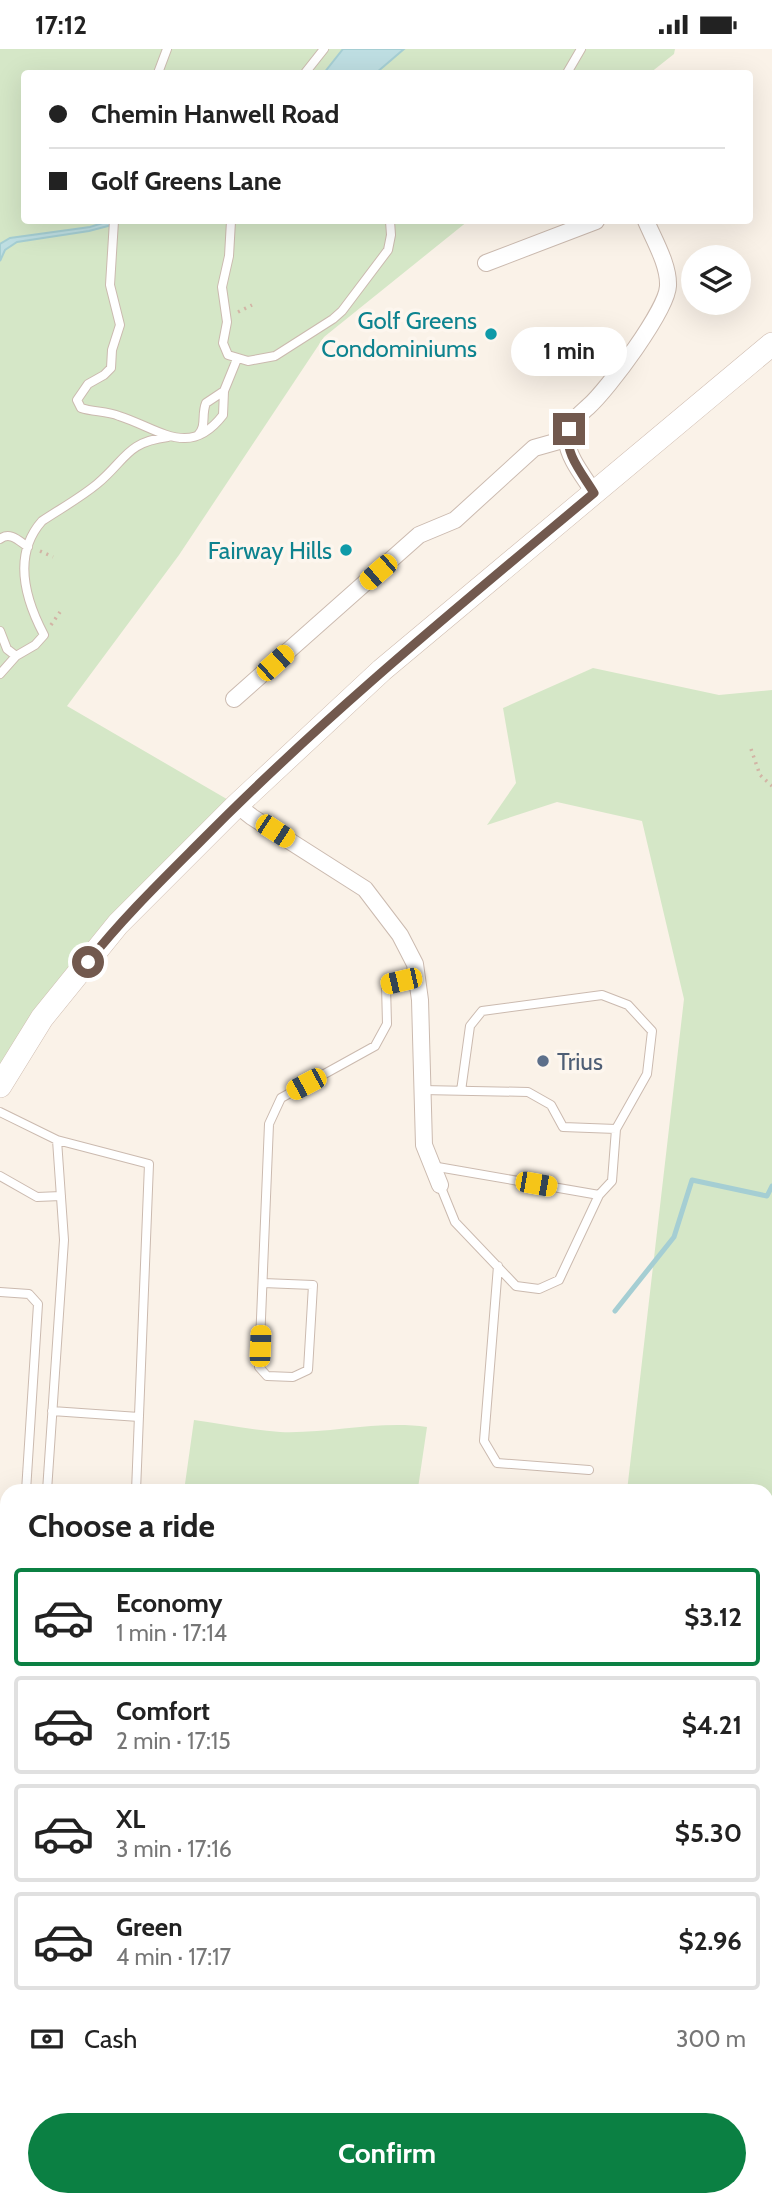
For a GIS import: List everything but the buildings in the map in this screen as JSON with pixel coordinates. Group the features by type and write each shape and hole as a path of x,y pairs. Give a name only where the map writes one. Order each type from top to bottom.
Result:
{"main road":[{"path":"0,1086 42,1018 118,924 237,804 382,670 772,344"}],"street":[{"path":"486,263 588,224"},
{"path":"594,493 569,450 566,439 576,416 590,405 650,328 666,299 668,285 665,269 647,224"},
{"path":"234,699 419,535 455,520 534,448 566,439"},
{"path":"237,804 263,824 365,888 400,935 415,964 420,1000 424,1145 440,1185"}],"lane":[{"path":"159,70 167,49"},
{"path":"307,70 324,49"},
{"path":"569,70 581,49"},
{"path":"114,224 110,285 120,325 112,350 113,364 109,372 82,390 78,404 85,409 115,414 168,437 197,437 207,432 223,415 224,391 237,359"},
{"path":"231,224 229,256 222,287 226,312 223,343 229,355 255,361 275,356 342,311 388,250 390,224"},
{"path":"197,437 204,427 206,403 224,391"},
{"path":"0,674 16,656 35,645 44,635 29,604 24,585 24,561 34,529 100,481 132,448 150,439 168,437"},
{"path":"0,539 7,535 12,536 28,547"},
{"path":"0,631 6,649 16,656"},
{"path":"263,1283 313,1285 307,1370 293,1377 267,1377 259,1367 269,1124 281,1098 375,1046 387,1024 386,985 417,978"},
{"path":"440,1185 455,1221 516,1286 539,1289 559,1280 599,1195 612,1181 616,1129 647,1074 652,1031 628,1005 602,995 482,1011 470,1026 461,1091"},
{"path":"422,1090 528,1093 551,1105 563,1127 616,1129"},
{"path":"0,1112 57,1140 149,1164 136,1484"},
{"path":"47,1484 64,1240 57,1140"},
{"path":"432,1166 599,1195"},
{"path":"0,1176 37,1197 61,1196"},
{"path":"498,1266 484,1441 497,1463 589,1469"},
{"path":"0,1292 29,1294 38,1304 26,1484"},
{"path":"52,1411 139,1417"}],"path":[{"path":"241,310 252,305"},
{"path":"751,749 760,775 772,786"}],"green space":[{"path":"0,49 675,49 674,54 654,70 21,70 21,224 464,224 324,337 179,555 67,706 237,805 118,924 0,1086"},
{"path":"593,668 719,695 772,690 772,1484 628,1484 684,999 642,821 557,802 487,825 516,783 503,708"},
{"path":"194,1420 280,1432 391,1425 427,1427 419,1484 185,1484"}],"water":[{"path":"343,49 404,49 380,70 326,70"},
{"path":"116,224 89,231 17,242 5,250 0,261 0,244 10,238"}],"waterway":[{"path":"615,1311 674,1237 692,1180 767,1196 772,1186"}],"place":[{"name":"Golf Greens Condominiums","path":"491,334"},
{"name":"Fairway Hills","path":"346,550"},
{"name":"Trius","path":"543,1061"}],"route":[{"path":"88,962 118,924 237,804 382,670 594,493 569,450 566,439 569,429"}]}
